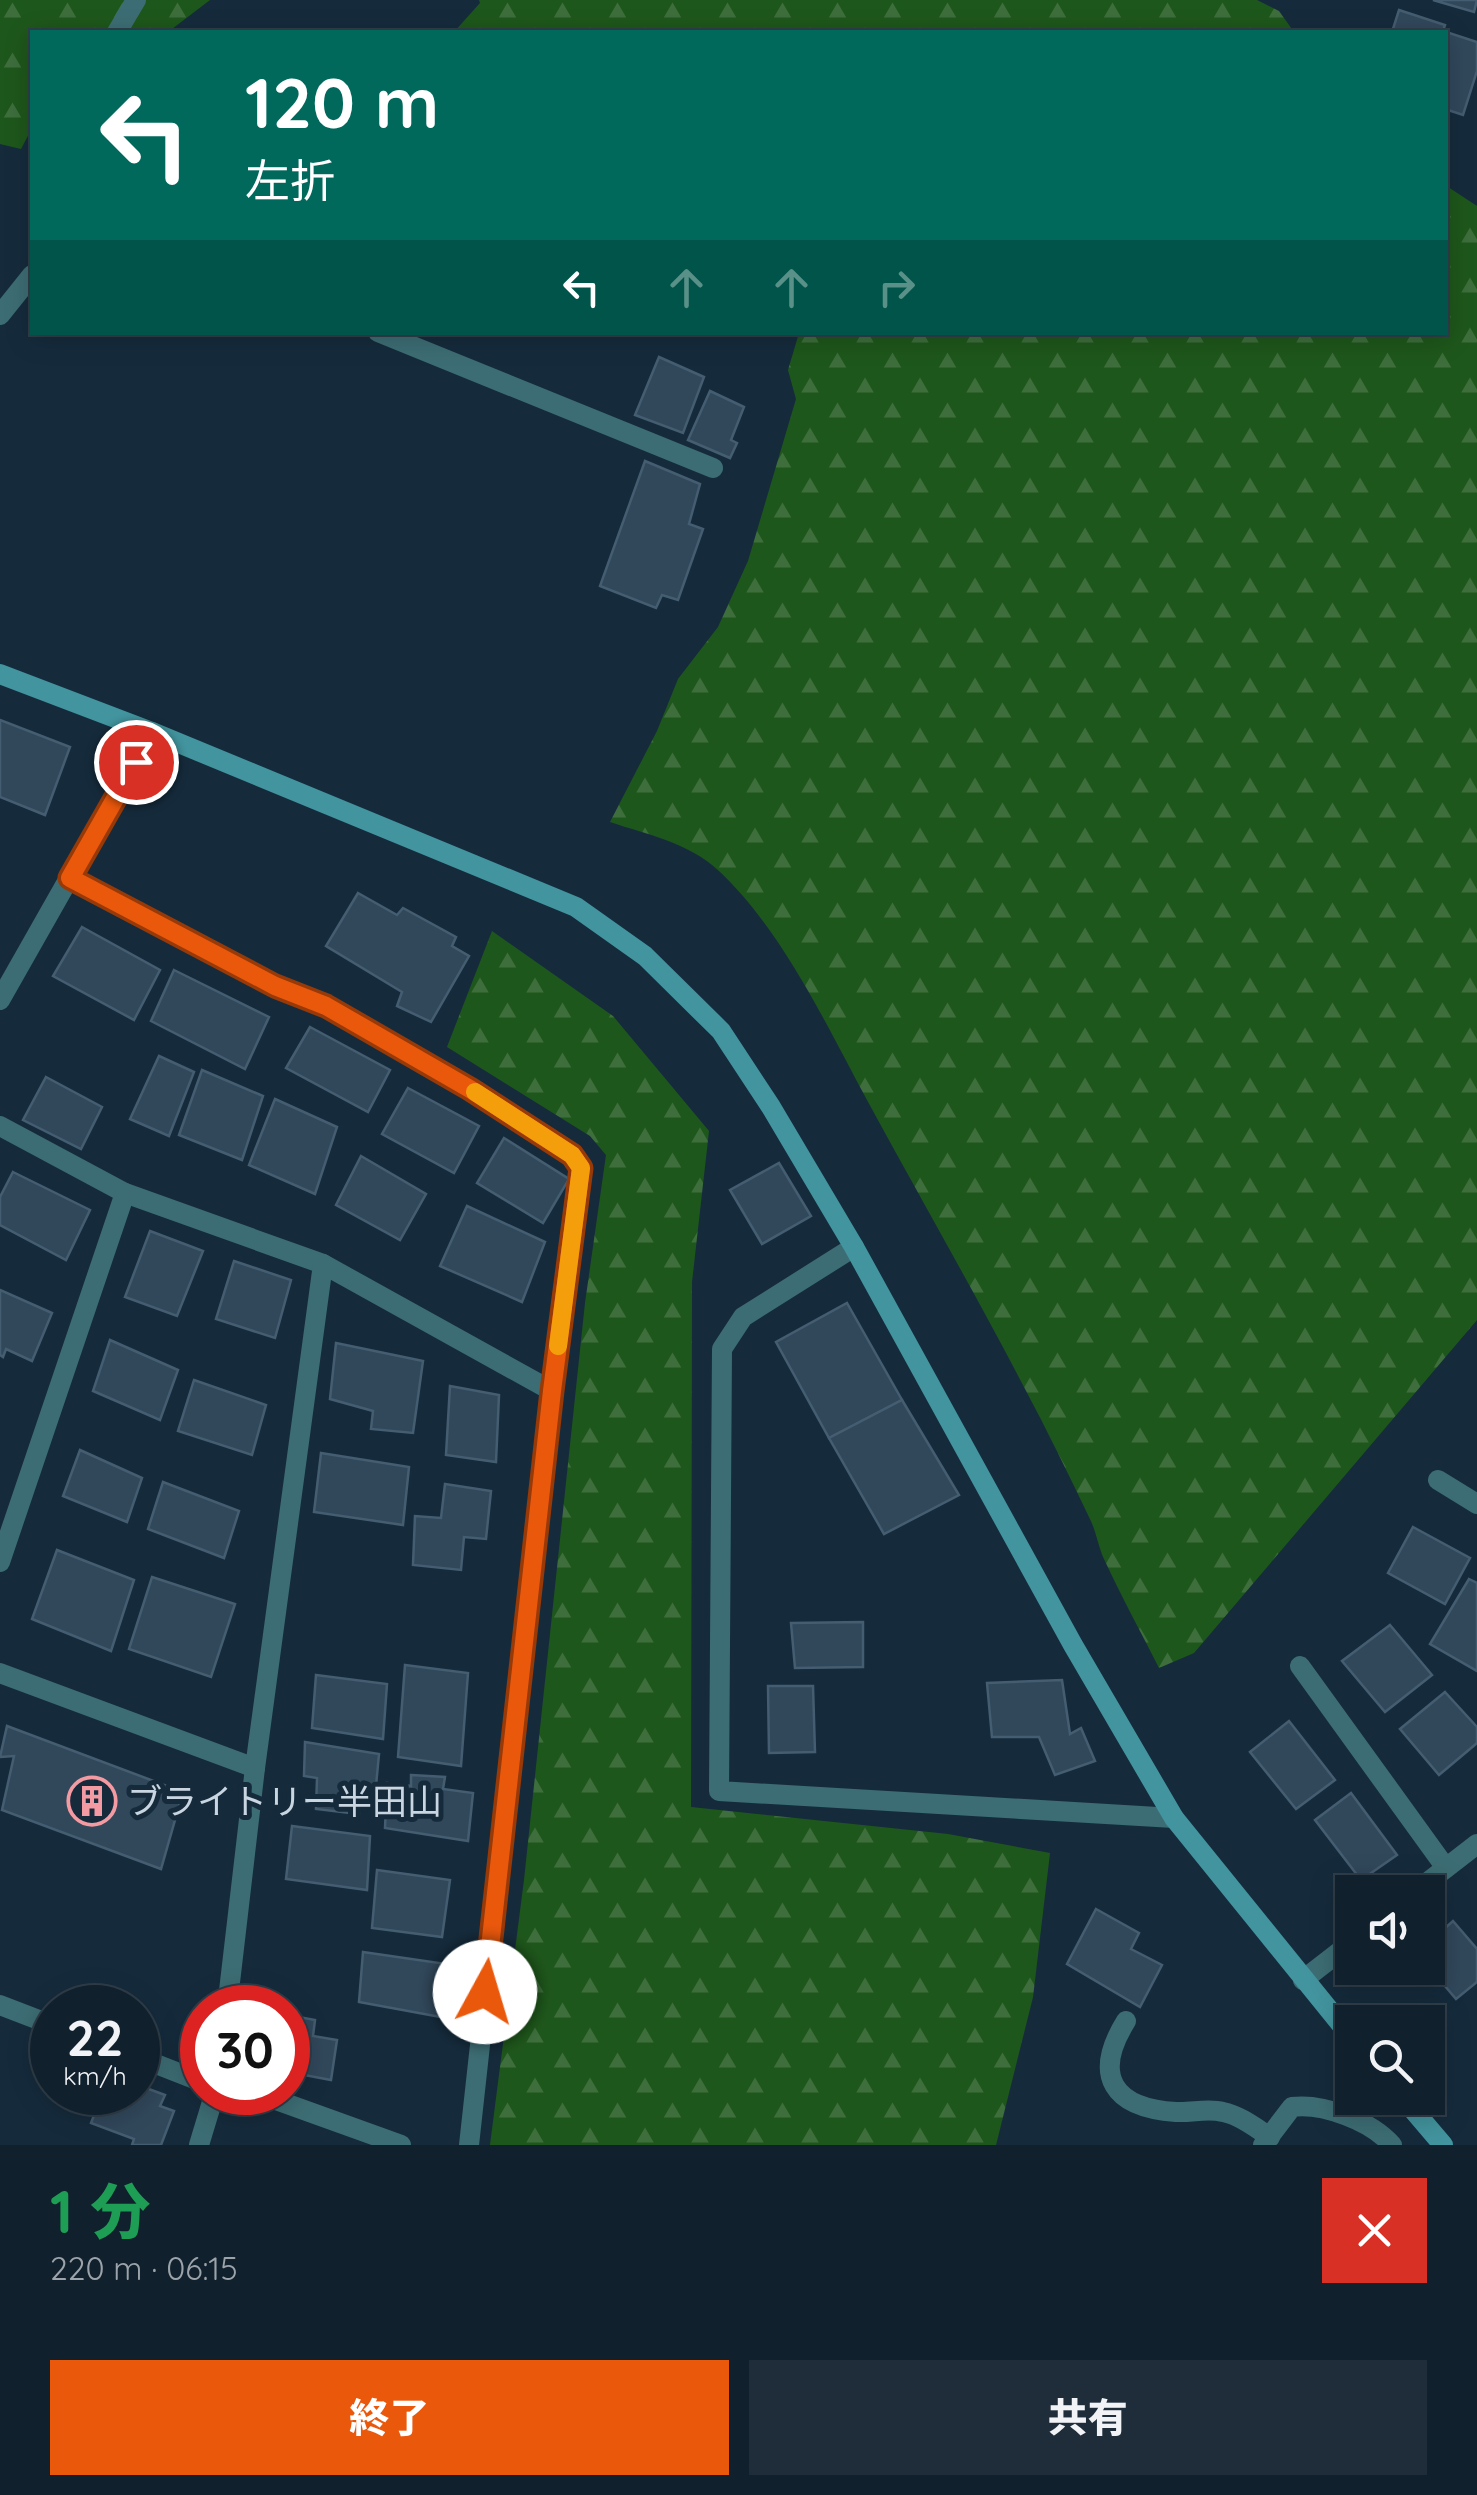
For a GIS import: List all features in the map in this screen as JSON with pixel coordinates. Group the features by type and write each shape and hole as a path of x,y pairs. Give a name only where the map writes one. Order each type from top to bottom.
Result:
{"street":[{"path":"118,30 136,0"},
{"path":"0,315 30,278"},
{"path":"385,335 713,468"},
{"path":"0,674 152,732 576,907 644,956 721,1031 772,1108 854,1247 1073,1645 1174,1818 1335,2017"},
{"path":"0,1000 152,732"},
{"path":"70,878 275,986 326,1006 470,1089 572,1155 581,1168 552,1391 469,2145"},
{"path":"0,1126 126,1192 324,1264 552,1391"},
{"path":"0,1562 126,1192"},
{"path":"854,1247 744,1316 722,1349 719,1791 1174,1818"},
{"path":"229,1985 324,1264"},
{"path":"1438,1480 1477,1504"},
{"path":"1300,1666 1446,1868"},
{"path":"0,1673 255,1768"},
{"path":"1437,1875 1477,1844"},
{"path":"1304,1980 1335,1955"},
{"path":"0,2005 30,2017"},
{"path":"1126,2021 1115,2038 1107,2064 1111,2084 1124,2096 1178,2112 1227,2112 1267,2141 1292,2107 1314,2104 1382,2134 1392,2145"},
{"path":"310,2112 401,2145"},
{"path":"198,2145 208,2115"},
{"path":"1417,2115 1443,2145"}],"green space":[{"path":"0,0 210,0 171,30 30,30 30,132 21,149 0,144"},
{"path":"479,0 1257,0 1279,11 1293,30 456,30"},
{"path":"1448,187 1477,206 1477,1320 1194,1653 1159,1668 1033,1403 783,950 742,895 707,861 667,841 610,822 657,731 678,679 718,627 748,561 796,399 788,370 798,335 1448,335"},
{"path":"492,931 613,1016 709,1131 692,1282 691,1807 948,1834 1050,1853 1033,1997 996,2145 490,2145 524,1880 585,1303 606,1155 590,1136 447,1047"}],"building":[{"path":"1433,0 1477,0 1474,12"},
{"path":"1399,10 1445,25 1443,30 1393,30"},
{"path":"1448,33 1477,42 1477,71 1463,115 1448,110"},
{"path":"659,357 704,377 683,433 635,415"},
{"path":"710,391 744,407 731,440 737,443 730,458 688,440"},
{"path":"645,461 700,484 689,524 703,529 678,600 662,595 656,608 600,586"},
{"path":"0,720 70,747 45,815 0,797"},
{"path":"358,893 397,915 403,908 456,937 452,946 469,956 431,1022 397,1006 402,992 326,946"},
{"path":"82,927 160,970 134,1020 53,976"},
{"path":"174,970 269,1017 245,1069 151,1021"},
{"path":"310,1027 390,1070 368,1112 286,1068"},
{"path":"159,1056 194,1072 169,1136 130,1119"},
{"path":"202,1070 263,1096 242,1160 179,1135"},
{"path":"46,1077 102,1107 81,1149 23,1120"},
{"path":"408,1088 479,1126 454,1173 382,1134"},
{"path":"275,1099 337,1127 315,1194 249,1165"},
{"path":"504,1138 569,1179 543,1223 477,1183"},
{"path":"361,1156 426,1194 400,1240 336,1205"},
{"path":"779,1163 811,1216 762,1244 730,1190"},
{"path":"13,1172 90,1210 66,1260 0,1225 0,1197"},
{"path":"467,1206 545,1242 522,1302 440,1266"},
{"path":"150,1231 203,1251 177,1316 125,1297"},
{"path":"234,1261 291,1280 275,1338 216,1319"},
{"path":"0,1290 52,1313 32,1361 6,1349 3,1357 0,1355"},
{"path":"847,1303 902,1400 829,1438 776,1342"},
{"path":"110,1340 178,1370 160,1420 93,1391"},
{"path":"336,1343 423,1361 413,1433 371,1429 373,1411 330,1399"},
{"path":"194,1380 266,1405 252,1455 178,1431"},
{"path":"450,1386 499,1395 496,1462 446,1455"},
{"path":"902,1400 959,1495 884,1534 829,1438"},
{"path":"80,1450 142,1478 127,1522 63,1496"},
{"path":"321,1453 409,1467 403,1525 314,1512"},
{"path":"163,1482 239,1511 224,1558 148,1529"},
{"path":"445,1484 491,1491 486,1539 464,1537 461,1570 413,1565 415,1516 441,1518"},
{"path":"1413,1527 1470,1558 1445,1604 1388,1573"},
{"path":"57,1550 134,1580 111,1651 32,1619"},
{"path":"152,1577 235,1604 211,1677 129,1649"},
{"path":"1469,1579 1477,1583 1477,1671 1430,1644"},
{"path":"863,1622 863,1667 795,1668 791,1623"},
{"path":"1390,1625 1432,1675 1385,1712 1342,1661"},
{"path":"405,1665 468,1673 461,1766 398,1757"},
{"path":"316,1675 387,1684 383,1739 312,1728"},
{"path":"1062,1680 1070,1734 1081,1728 1095,1761 1055,1775 1039,1737 992,1737 987,1683"},
{"path":"768,1686 813,1686 815,1752 769,1753"},
{"path":"1445,1692 1477,1727 1477,1743 1439,1775 1400,1729"},
{"path":"1289,1721 1335,1780 1296,1809 1250,1752"},
{"name":"ブライトリー半田山","path":"7,1726 183,1792 161,1869 2,1810 14,1756 0,1757"},
{"path":"305,1742 379,1754 376,1786 360,1785 359,1814 316,1809 317,1778 304,1776"},
{"path":"411,1775 445,1777 443,1789 473,1793 468,1841 385,1828 387,1783 411,1786"},
{"path":"1351,1793 1397,1855 1368,1875 1357,1875 1315,1820"},
{"path":"292,1826 370,1836 367,1890 286,1879"},
{"path":"377,1870 450,1880 442,1937 372,1928"},
{"path":"1096,1909 1139,1933 1131,1949 1162,1965 1140,2007 1067,1964"},
{"path":"1453,1921 1477,1949 1477,1982 1456,1999 1444,1985 1445,1928"},
{"path":"363,1952 453,1965 446,2018 359,2002"},
{"path":"310,2019 315,2020 313,2036 337,2040 331,2080 310,2076"},
{"path":"160,2106 174,2111 161,2145 132,2145 134,2139 91,2123 94,2115 160,2115"}],"slow traffic":[{"path":"475,1092 572,1155 581,1168 558,1346"}],"place":[{"name":"ブライトリー半田山","path":"92,1801"}],"route":[{"path":"136,762 70,878 275,986 326,1006 470,1089 572,1155 581,1168 485,1992"}]}
